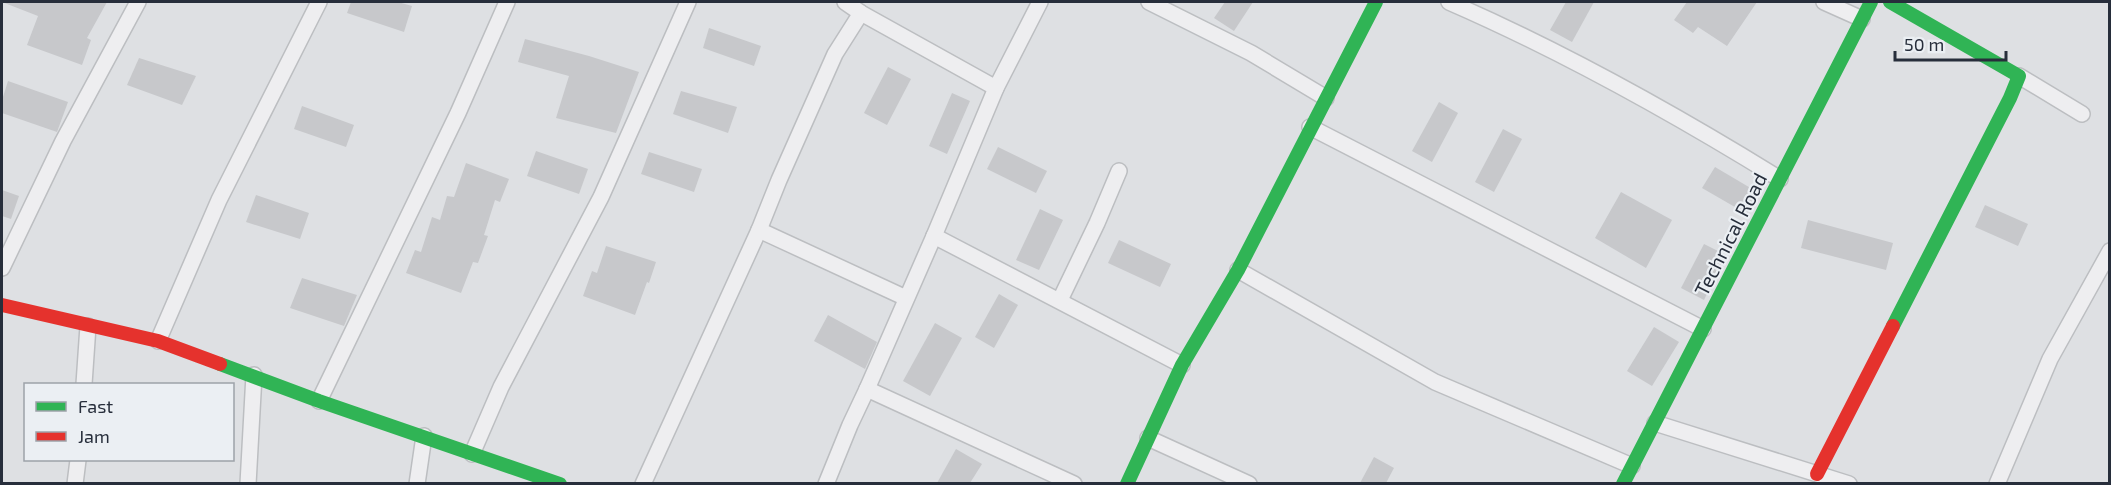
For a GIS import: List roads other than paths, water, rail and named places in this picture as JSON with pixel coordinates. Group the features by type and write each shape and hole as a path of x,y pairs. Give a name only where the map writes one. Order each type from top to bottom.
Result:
{"street":[{"path":"2,268 63,141 138,2"},
{"path":"158,341 219,200 319,2"},
{"path":"319,401 458,113 507,2"},
{"path":"472,454 501,387 601,197 688,2"},
{"path":"845,2 996,88"},
{"path":"826,483 996,88 1040,2"},
{"path":"1149,2 1251,53 1326,98"},
{"path":"1127,483 1182,365 1238,270 1376,2"},
{"path":"1449,2 1559,52 1694,126 1780,179"},
{"path":"1824,2 1862,19"},
{"name":"Technical Road","path":"1623,483 1871,2"},
{"path":"1890,2 2082,114"},
{"path":"643,483 759,230 836,54 861,13"},
{"path":"1817,474 2010,98 2019,76"},
{"path":"1310,127 1703,329"},
{"path":"1060,300 1119,171"},
{"path":"759,230 906,298"},
{"path":"934,236 1182,365"},
{"path":"1997,483 2050,359 2109,251"},
{"path":"1238,270 1435,382 1632,466"},
{"path":"2,305 158,341 319,401 560,483"},
{"path":"84,383 88,326"},
{"path":"248,483 254,375"},
{"path":"867,389 1074,483"},
{"path":"1654,423 1849,483"},
{"path":"417,483 424,436"},
{"path":"1148,438 1249,483"},
{"path":"75,483 78,461"}]}
